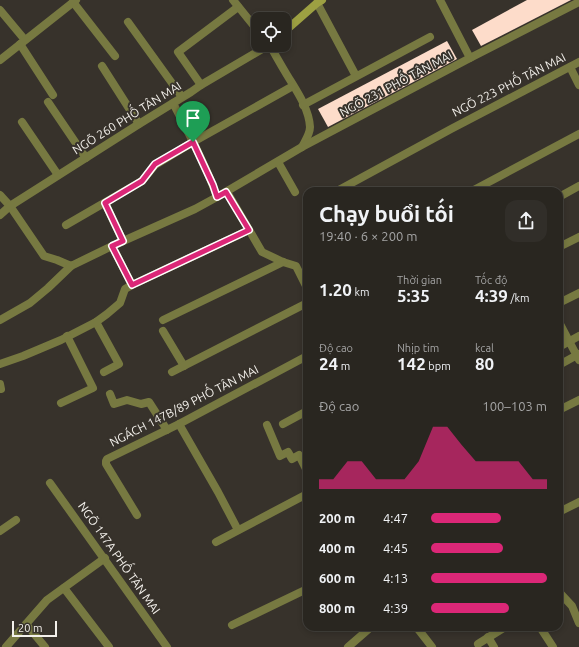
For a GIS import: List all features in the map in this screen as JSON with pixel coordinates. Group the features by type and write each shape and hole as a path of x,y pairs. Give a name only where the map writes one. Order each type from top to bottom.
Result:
{"street":[{"path":"233,0 251,23"},
{"path":"440,0 470,58"},
{"path":"0,60 75,1 115,56"},
{"path":"291,26 319,2 356,76"},
{"name":"NGÕ 231 PHỐ TÂN MAI","path":"0,320 30,303 71,266 196,209 302,147 579,2"},
{"path":"201,85 178,52 238,7"},
{"path":"0,10 22,42 51,99 86,158"},
{"path":"128,22 182,97"},
{"path":"304,105 430,37"},
{"name":"NGÕ 260 PHỐ TÂN MAI","path":"0,215 10,206 58,175 201,85 257,52"},
{"path":"273,52 294,86 308,116 310,128 302,147"},
{"name":"NGÕ 223 PHỐ TÂN MAI","path":"344,187 579,62"},
{"path":"102,66 139,124"},
{"path":"570,67 579,85"},
{"path":"66,225 142,181 155,164 294,86"},
{"path":"173,103 193,142 217,197"},
{"path":"22,122 58,175"},
{"path":"489,187 579,134"},
{"path":"278,162 295,192"},
{"path":"563,195 579,186"},
{"path":"226,192 262,252 283,262 296,266 303,280"},
{"path":"0,195 10,206 44,256 71,266"},
{"path":"105,203 123,241"},
{"path":"0,364 23,356 96,322 120,303 126,289 132,285 249,230"},
{"path":"563,245 579,237"},
{"path":"112,246 132,285"},
{"path":"163,320 283,262"},
{"path":"563,301 579,293"},
{"path":"172,372 303,305"},
{"path":"96,322 119,364 104,372"},
{"path":"563,330 578,356 563,363"},
{"path":"164,331 184,366"},
{"path":"61,403 93,388 67,336"},
{"path":"563,345 579,336"},
{"name":"NGÁCH 147B/89 PHỐ TÂN MAI","path":"137,515 106,464 107,459 179,424 303,358"},
{"path":"0,384 0,390"},
{"path":"110,394 114,404 126,400 141,404 149,402 167,430"},
{"path":"563,408 579,400"},
{"path":"283,424 303,413"},
{"path":"179,424 238,530"},
{"path":"267,424 280,456 288,452 292,459 299,455 303,462"},
{"name":"NGÕ 147A PHỐ TÂN MAI","path":"50,483 105,558 167,647"},
{"path":"216,542 303,496"},
{"path":"563,510 579,502"},
{"path":"0,531 16,520"},
{"path":"6,647 47,600 105,558"},
{"path":"64,588 109,647"},
{"path":"232,625 303,591"},
{"path":"563,595 576,604 579,623"},
{"path":"26,624 45,647"},
{"path":"348,647 366,631"},
{"path":"420,631 432,647"},
{"path":"478,644 498,631"},
{"path":"543,631 553,647"},
{"path":"488,637 494,647"}],"building":[{"path":"527,0 571,0 481,46 472,30"},
{"path":"447,41 457,59 328,127 318,109"}],"route":[{"path":"193,142 217,197 226,192 249,230 132,285 112,246 123,241 105,203 142,181 155,164 193,142"}]}
